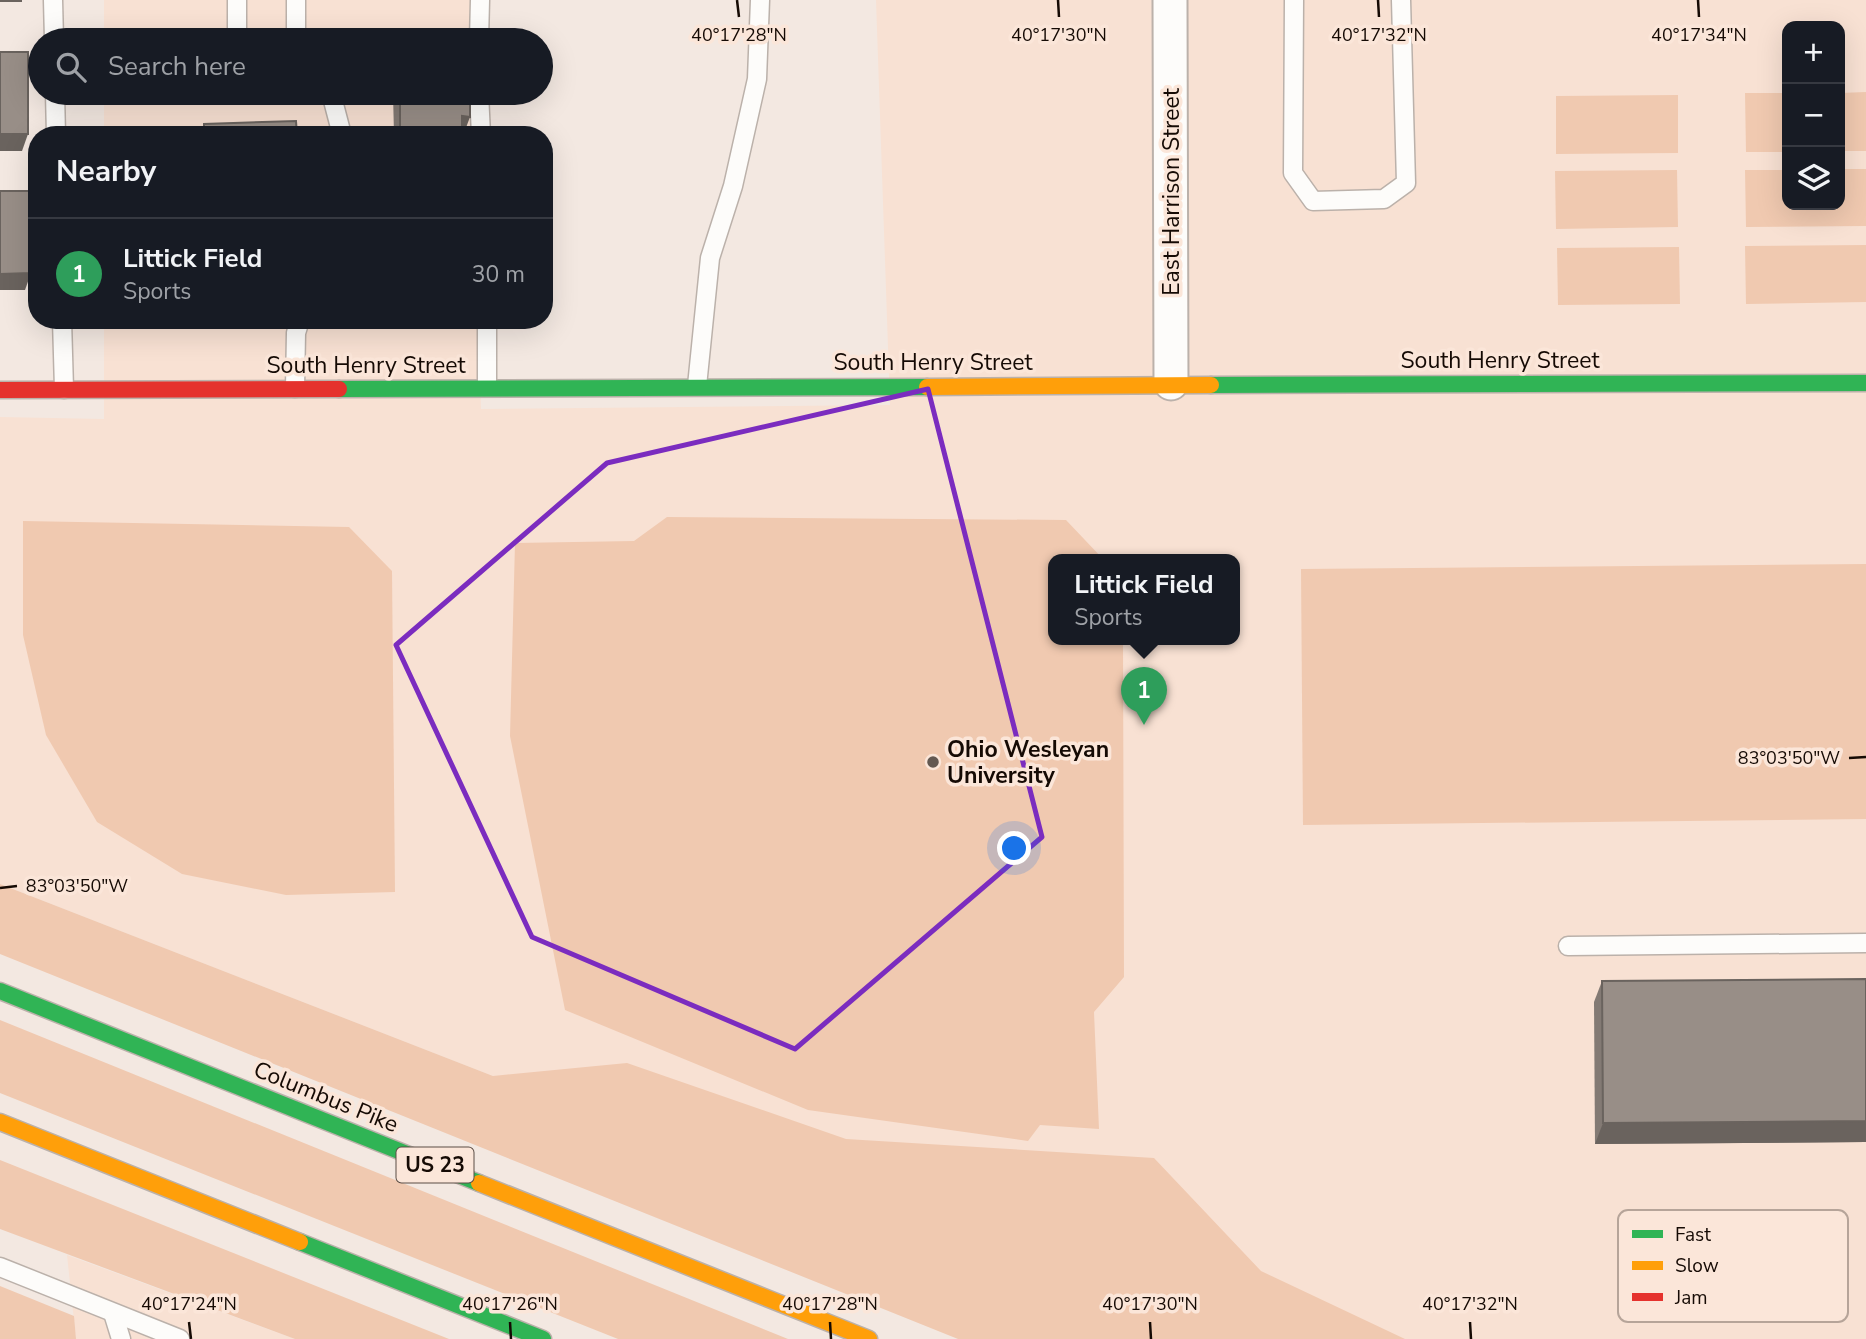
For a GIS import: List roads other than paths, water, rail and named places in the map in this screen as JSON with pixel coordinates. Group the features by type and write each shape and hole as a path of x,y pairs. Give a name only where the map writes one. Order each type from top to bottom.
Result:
{"main road":[{"name":"South Henry Street","path":"0,390 1171,383 1866,383"},
{"name":"Columbus Pike","path":"0,991 869,1339"},
{"path":"0,1122 543,1339"}],"street":[{"name":"East Harrison Street","path":"1170,0 1171,383"}],"lane":[{"path":"53,0 54,28"},
{"path":"237,0 237,28"},
{"path":"296,0 296,28"},
{"path":"479,28 480,0"},
{"path":"697,386 710,258 733,186 757,79 760,0"},
{"path":"1294,0 1293,173 1313,201 1384,199 1406,183 1401,0"},
{"path":"55,105 56,126"},
{"path":"334,105 340,126"},
{"path":"480,105 481,126"},
{"path":"62,329 64,389"},
{"path":"295,388 297,329"},
{"path":"487,329 487,387"},
{"path":"1568,946 1866,943"},
{"path":"0,1268 180,1339"},
{"path":"113,1312 121,1339"}],"place":[{"name":"Littick Field","path":"1144,725"},
{"name":"Ohio Wesleyan University","path":"933,762"}]}
